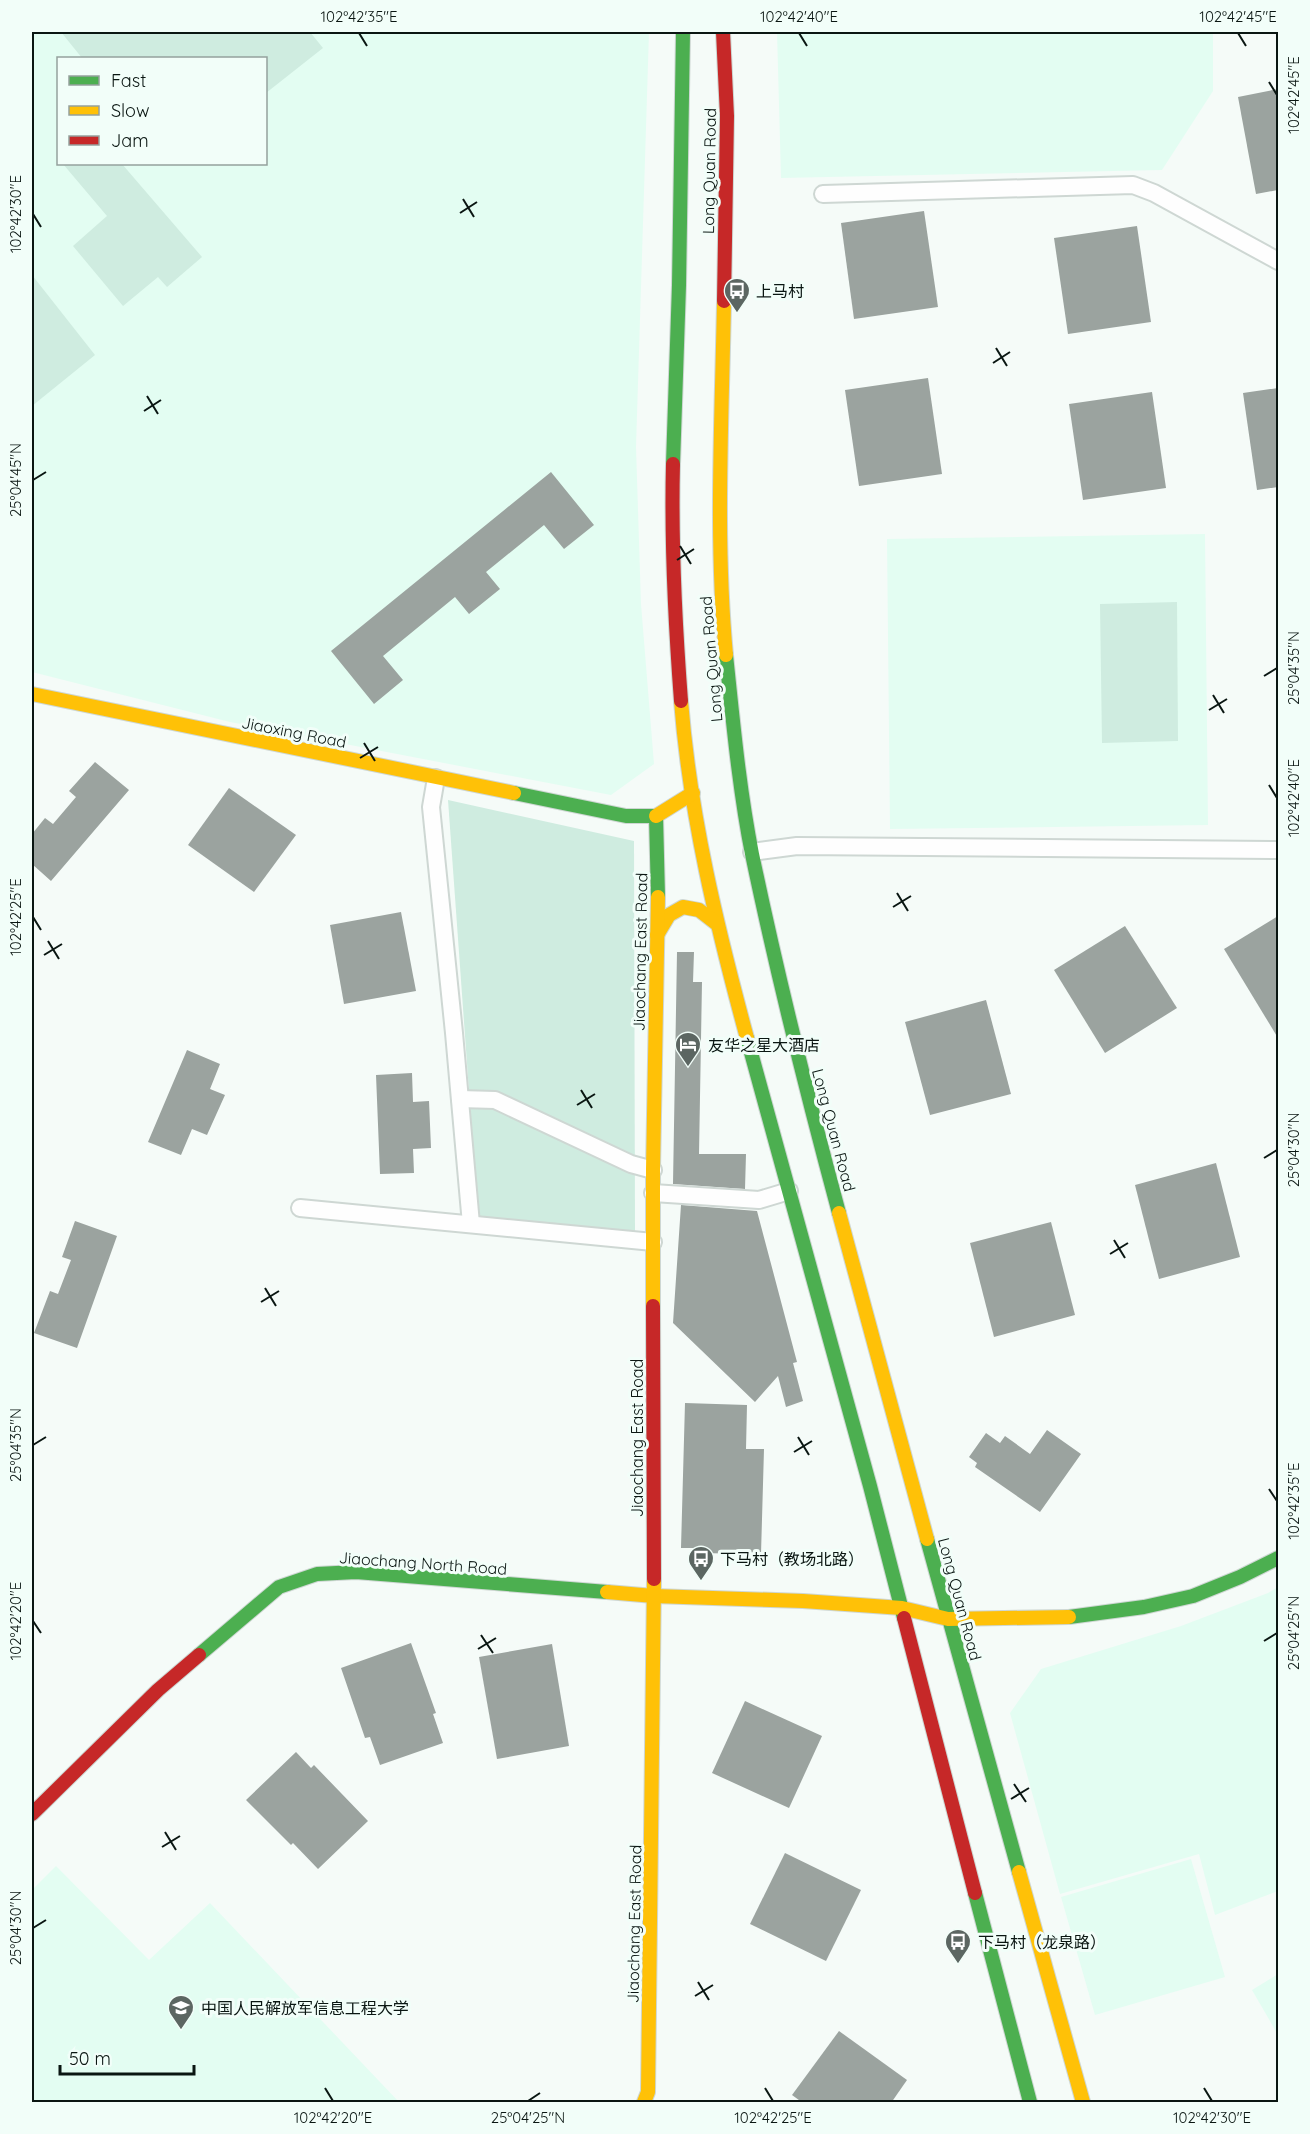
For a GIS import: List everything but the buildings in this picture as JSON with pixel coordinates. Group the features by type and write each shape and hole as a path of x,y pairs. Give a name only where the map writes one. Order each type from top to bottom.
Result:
{"main road":[{"name":"Long Quan Road","path":"682,32 679,285 672,502 676,639 682,715 702,858 717,924 902,1608 1030,2103"},
{"name":"Long Quan Road","path":"723,32 727,116 721,478 722,613 734,734 752,852 810,1105 948,1619 1083,2103"},
{"name":"Jiaoxing Road","path":"32,694 626,816 656,816"},
{"path":"656,816 693,793"},
{"name":"Jiaochang East Road","path":"644,2103 648,2092 654,1596 653,1170 657,935 656,816"},
{"path":"657,935 664,919 677,909 686,907 700,910 717,924"},
{"name":"Jiaochang North Road","path":"32,1814 158,1690 279,1587 316,1574 356,1572 654,1596 803,1601 902,1608 948,1619 1074,1617 1144,1607 1193,1596 1240,1577 1278,1558"}],"street":[{"path":"823,194 1132,184 1154,193 1278,261"},
{"path":"436,778 431,807 471,1224"},
{"path":"752,852 797,846 1278,850"},
{"path":"460,1098 495,1100 631,1164 653,1170"},
{"path":"653,1193 759,1200 789,1191"},
{"path":"300,1208 653,1242"}],"shaded area":[{"path":"32,32 649,32 636,447 641,604 654,764 611,795 230,722 32,672"},
{"path":"61,32 310,32 323,48 267,92 267,57 81,57"},
{"path":"777,32 1213,32 1213,91 1162,170 781,178"},
{"path":"64,165 123,165 202,257 167,287 158,277 123,306 73,246 107,216"},
{"path":"32,275 95,355 32,406"},
{"path":"1205,534 1208,825 890,829 887,539"},
{"path":"1177,602 1178,741 1102,743 1100,604"},
{"path":"448,800 634,841 635,1233 478,1216"},
{"path":"1278,1587 1278,1891 1215,1915 1199,1854 1060,1894 1010,1713 1041,1669 1181,1626 1268,1593"},
{"path":"1191,1859 1225,1977 1095,2015 1061,1897"},
{"name":"中国人民解放军信息工程大学","path":"56,1866 149,1960 210,1903 399,2102 32,2102 32,1890"},
{"path":"1278,1974 1278,2035 1252,1990"}],"traffic: fast":[{"path":"673,464 679,285 683,32"},
{"path":"726,655 740,779 752,854 793,1034 839,1213"},
{"path":"514,793 626,816 656,816"},
{"path":"656,816 658,897"},
{"path":"747,1038 904,1618"},
{"path":"927,1539 1019,1872"},
{"path":"1069,1617 1144,1607 1193,1596 1240,1577 1278,1558"},
{"path":"199,1655 279,1587 317,1574 356,1572 607,1592"},
{"path":"975,1893 1030,2102"}],"traffic: slow":[{"path":"724,301 720,522 726,655"},
{"path":"32,694 514,793"},
{"path":"681,701 691,787 706,871 747,1038"},
{"path":"656,816 693,793"},
{"path":"653,1306 658,897"},
{"path":"657,935 669,915 683,907 699,910 717,924"},
{"path":"839,1213 927,1539"},
{"path":"644,2102 648,2092 654,1579"},
{"path":"607,1592 902,1608 948,1619 1069,1617"},
{"path":"1019,1872 1083,2102"}],"traffic: jam":[{"path":"723,32 727,116 724,301"},
{"path":"673,464 674,582 681,701"},
{"path":"653,1306 654,1579"},
{"path":"904,1618 975,1893"},
{"path":"32,1814 158,1690 199,1655"}],"place":[{"name":"上马村","path":"737,314"},
{"name":"友华之星大酒店","path":"688,1068"},
{"name":"下马村（教场北路）","path":"701,1582"},
{"name":"下马村（龙泉路）","path":"958,1965"},
{"name":"中国人民解放军信息工程大学","path":"181,2031"}]}
